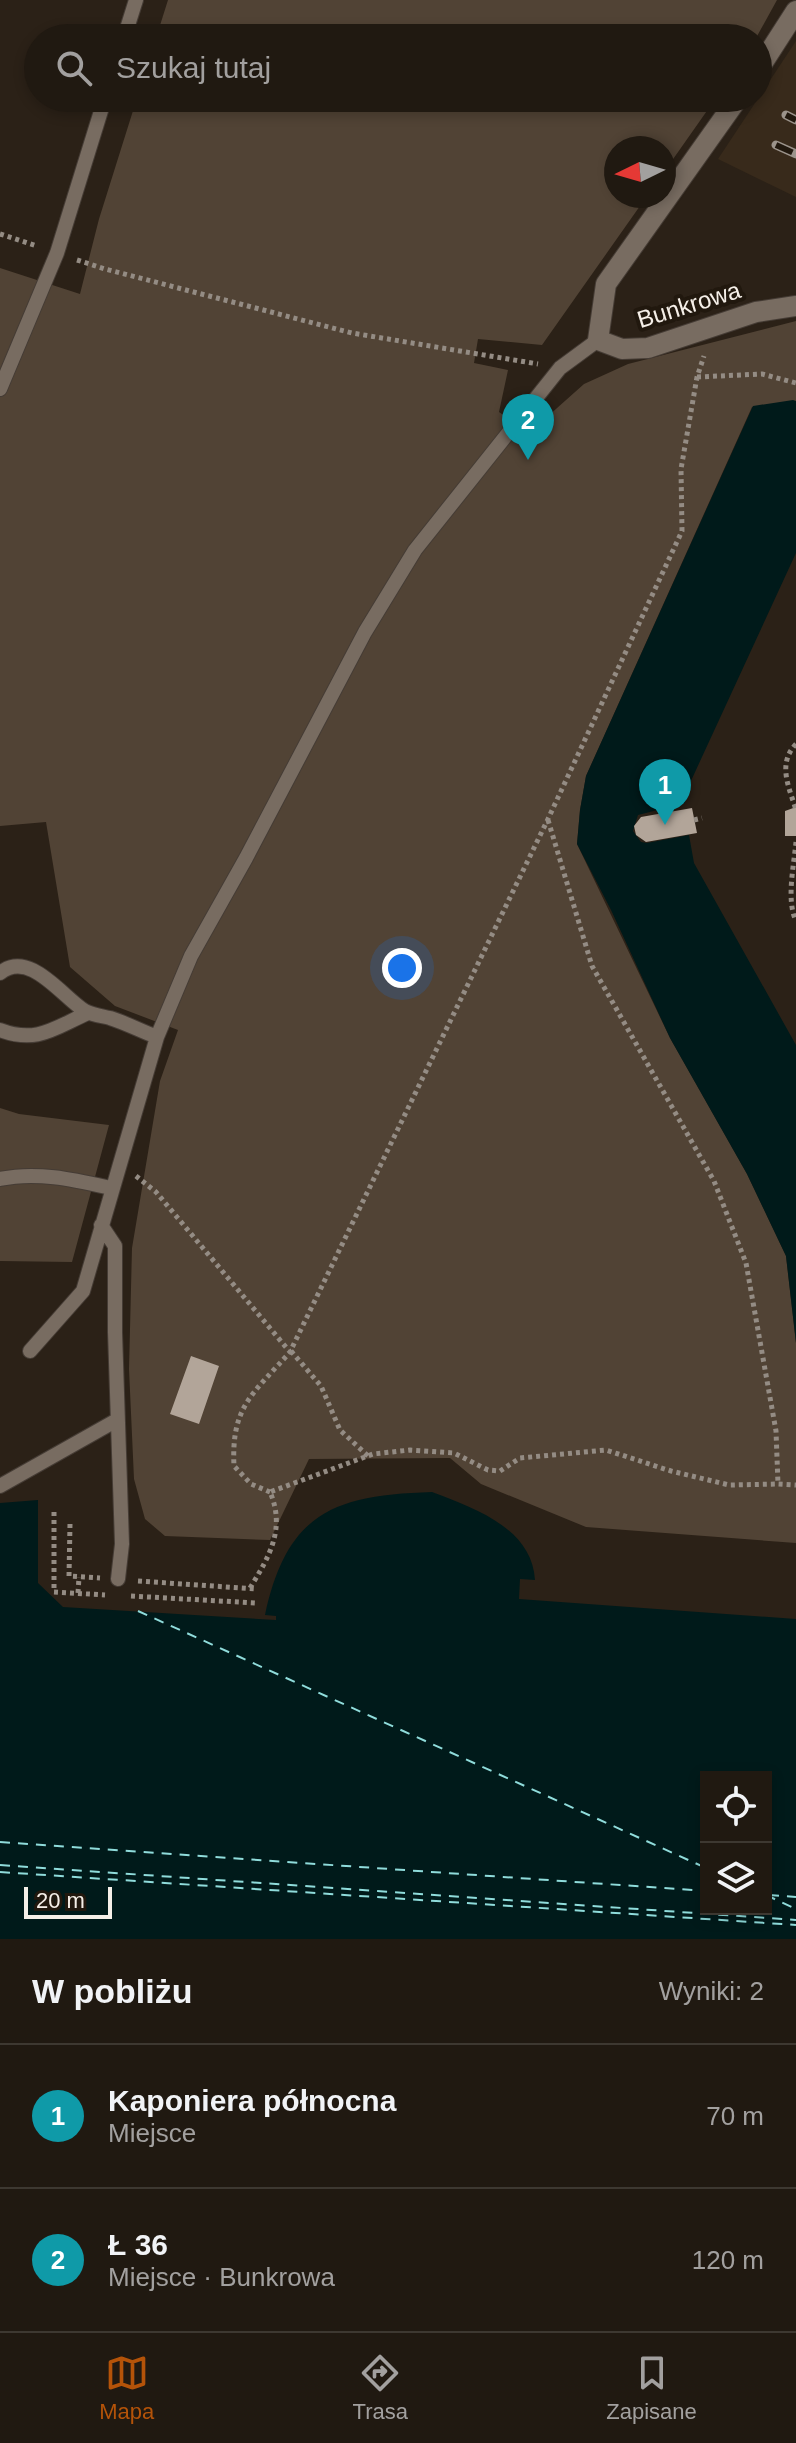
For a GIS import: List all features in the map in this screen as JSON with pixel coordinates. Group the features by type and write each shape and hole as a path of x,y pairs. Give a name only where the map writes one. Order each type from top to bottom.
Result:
{"street":[{"path":"772,50 796,11"},
{"path":"598,340 606,284 728,112"},
{"name":"Bunkrowa","path":"598,340 622,349 648,348 756,312 796,306"}],"lane":[{"path":"128,24 136,0"},
{"path":"0,389 57,253 101,112"},
{"path":"30,1351 83,1291 157,1037 191,956 365,632 415,550 560,368 598,340"},
{"path":"0,973 20,966 35,971 88,1013 157,1037"},
{"path":"0,1030 33,1037 88,1013"},
{"path":"0,1179 17,1175 71,1179 111,1188"},
{"path":"101,1225 115,1246 122,1544 118,1579"},
{"path":"0,1486 117,1420"}],"path":[{"path":"105,269 352,333 560,368"},
{"path":"706,329 705,353 697,377 681,469 682,531 548,819 291,1352 247,1401 235,1423 232,1441 234,1466 251,1484 270,1492 368,1456 410,1450 454,1453 488,1470 500,1471 520,1458 606,1450 671,1471 729,1485 796,1485"},
{"path":"697,377 762,374 796,383"},
{"path":"796,744 791,749 784,772 796,810"},
{"path":"694,820 702,818"},
{"path":"548,819 592,966 714,1181 746,1263 776,1431 778,1484"},
{"path":"796,842 792,898 796,921"},
{"path":"120,1163 156,1192 321,1386 340,1430 368,1456"},
{"path":"70,1524 69,1576 253,1588 277,1538 276,1506 270,1492"},
{"path":"54,1512 54,1592 108,1595"},
{"path":"78,1593 79,1577"},
{"path":"216,1586 216,1601"},
{"path":"124,1596 256,1603"}],"shaded area":[{"path":"168,0 777,0 764,24 160,24"},
{"path":"796,41 796,197 718,159 749,112 772,112 772,77"},
{"path":"133,112 706,112 676,155 676,136 604,136 604,208 639,208 542,345 478,339 474,363 508,370 499,412 529,433 584,384 628,364 796,321 796,401 752,407 586,776 577,844 670,1038 747,1174 786,1256 796,1343 796,1543 586,1527 481,1484 450,1458 309,1459 270,1540 165,1536 145,1519 134,1479 129,1369 132,1248 160,1081 178,1030 115,1006 70,967 46,822 0,826 0,268 80,294 99,219"},
{"path":"0,1108 19,1114 109,1125 72,1262 0,1261"}],"water":[{"path":"796,401 796,553 684,796 685,803 638,815 633,831 641,842 647,843 689,835 694,863 796,1045 796,1343 786,1256 747,1174 670,1038 577,844 586,776 753,406"},
{"path":"432,1492 498,1522 524,1547 531,1562 535,1580 520,1579 519,1599 796,1619 796,1939 0,1939 0,1503 38,1500 38,1583 63,1607 276,1620 276,1616 265,1615 275,1580 287,1553 302,1532 320,1516 342,1505 368,1498"}],"building":[{"path":"796,807 796,836 785,836 785,811"},
{"path":"692,808 697,833 646,842 636,835 634,826 641,817"},
{"path":"191,1356 219,1366 199,1424 170,1414"}],"ferry route":[{"path":"138,1611 700,1865"},
{"path":"0,1842 700,1891"},
{"path":"0,1865 796,1920"},
{"path":"0,1872 796,1925"},
{"path":"772,1895 796,1897"},
{"path":"772,1898 796,1909"}],"railway":[{"path":"786,115 796,120"},
{"path":"776,145 796,154"}],"place":[{"name":"Ł 36","path":"528,460"},
{"name":"Kaponiera północna","path":"665,825"}]}
